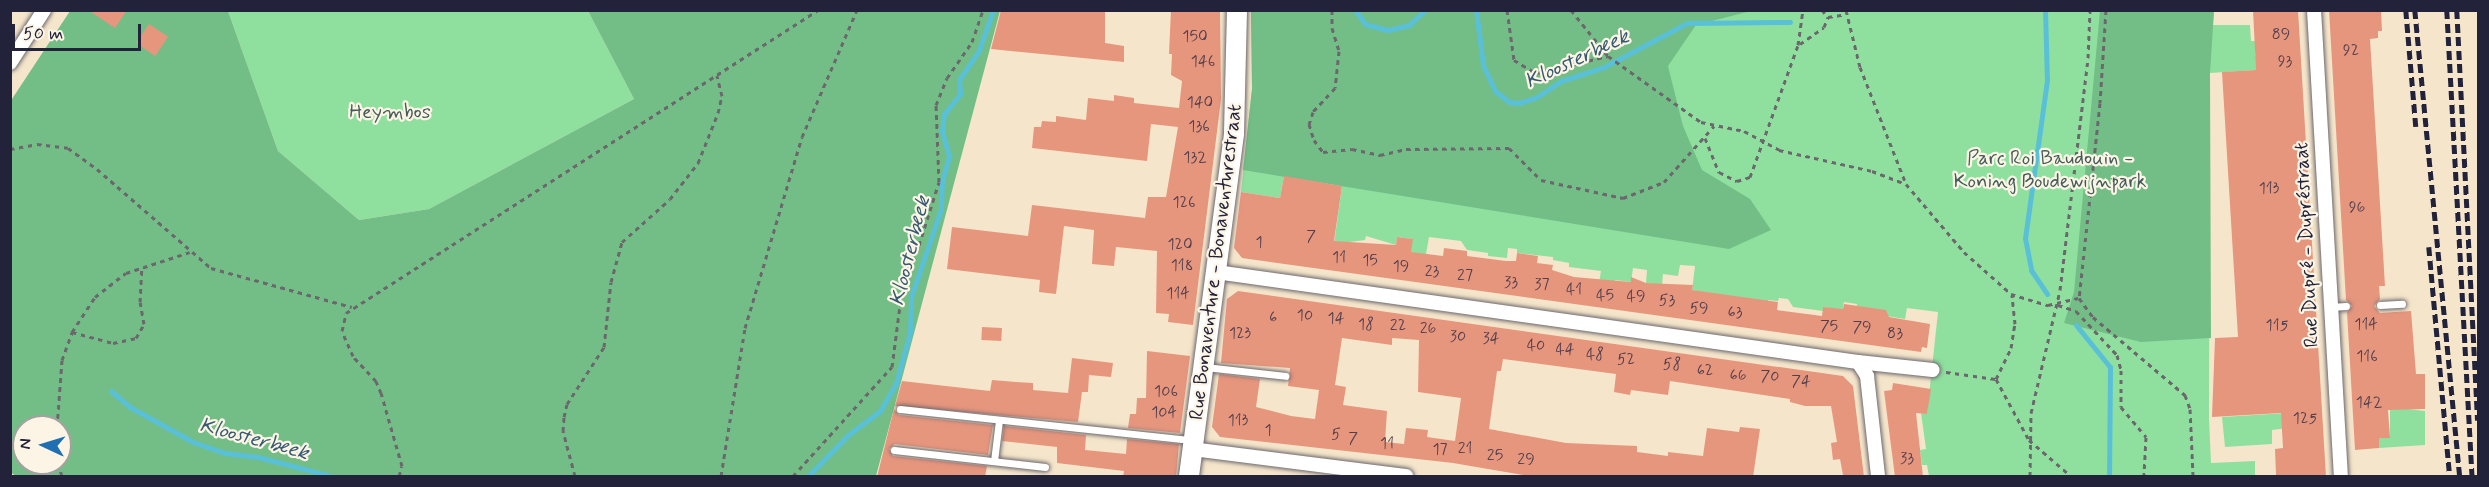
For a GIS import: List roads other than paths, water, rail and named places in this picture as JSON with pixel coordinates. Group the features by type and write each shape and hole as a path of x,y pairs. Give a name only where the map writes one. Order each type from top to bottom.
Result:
{"street":[{"path":"10,63 44,10"},
{"name":"Rue Bonaventure - Bonaventurestraat","path":"1189,477 1236,114 1237,10"},
{"name":"Rue Dupré - Dupréstraat","path":"2314,10 2341,477"},
{"path":"1216,272 1858,362 1933,370"},
{"path":"1858,362 1867,376 1878,477"},
{"path":"1193,445 1406,477"}],"lane":[{"path":"2380,305 2402,304"},
{"path":"2330,307 2346,306"},
{"path":"1202,367 1286,376"},
{"path":"900,409 1193,445"},
{"path":"994,461 999,420"},
{"path":"894,450 1045,467"}],"waterway":[{"name":"Kloosterbeek","path":"808,476 848,435 880,411 896,383 910,332 911,297 941,209 942,181 949,156 942,131 944,114 960,94 959,80 979,50 993,10"},
{"name":"Kloosterbeek","path":"1355,10 1365,24 1388,30 1409,25 1425,10"},
{"name":"Kloosterbeek","path":"1476,10 1483,65 1495,91 1509,102 1519,103 1537,97 1561,81 1604,67 1687,23 1790,22"},
{"path":"2045,10 2047,80 2025,238 2031,270 2047,294"},
{"path":"2076,325 2110,367 2109,476"},
{"name":"Kloosterbeek","path":"111,391 130,407 193,442 225,453 258,457 331,476"}],"railway":[{"path":"2406,10 2416,127"},
{"path":"2415,10 2460,476"},
{"path":"2447,10 2472,476"},
{"path":"2457,10 2478,420"},
{"path":"2429,247 2450,476"}],"park label":[{"name":"Heymbos","path":"390,112"},
{"name":"Parc Roi Baudouin - Koning Boudewijnpark","path":"2050,170"}]}
